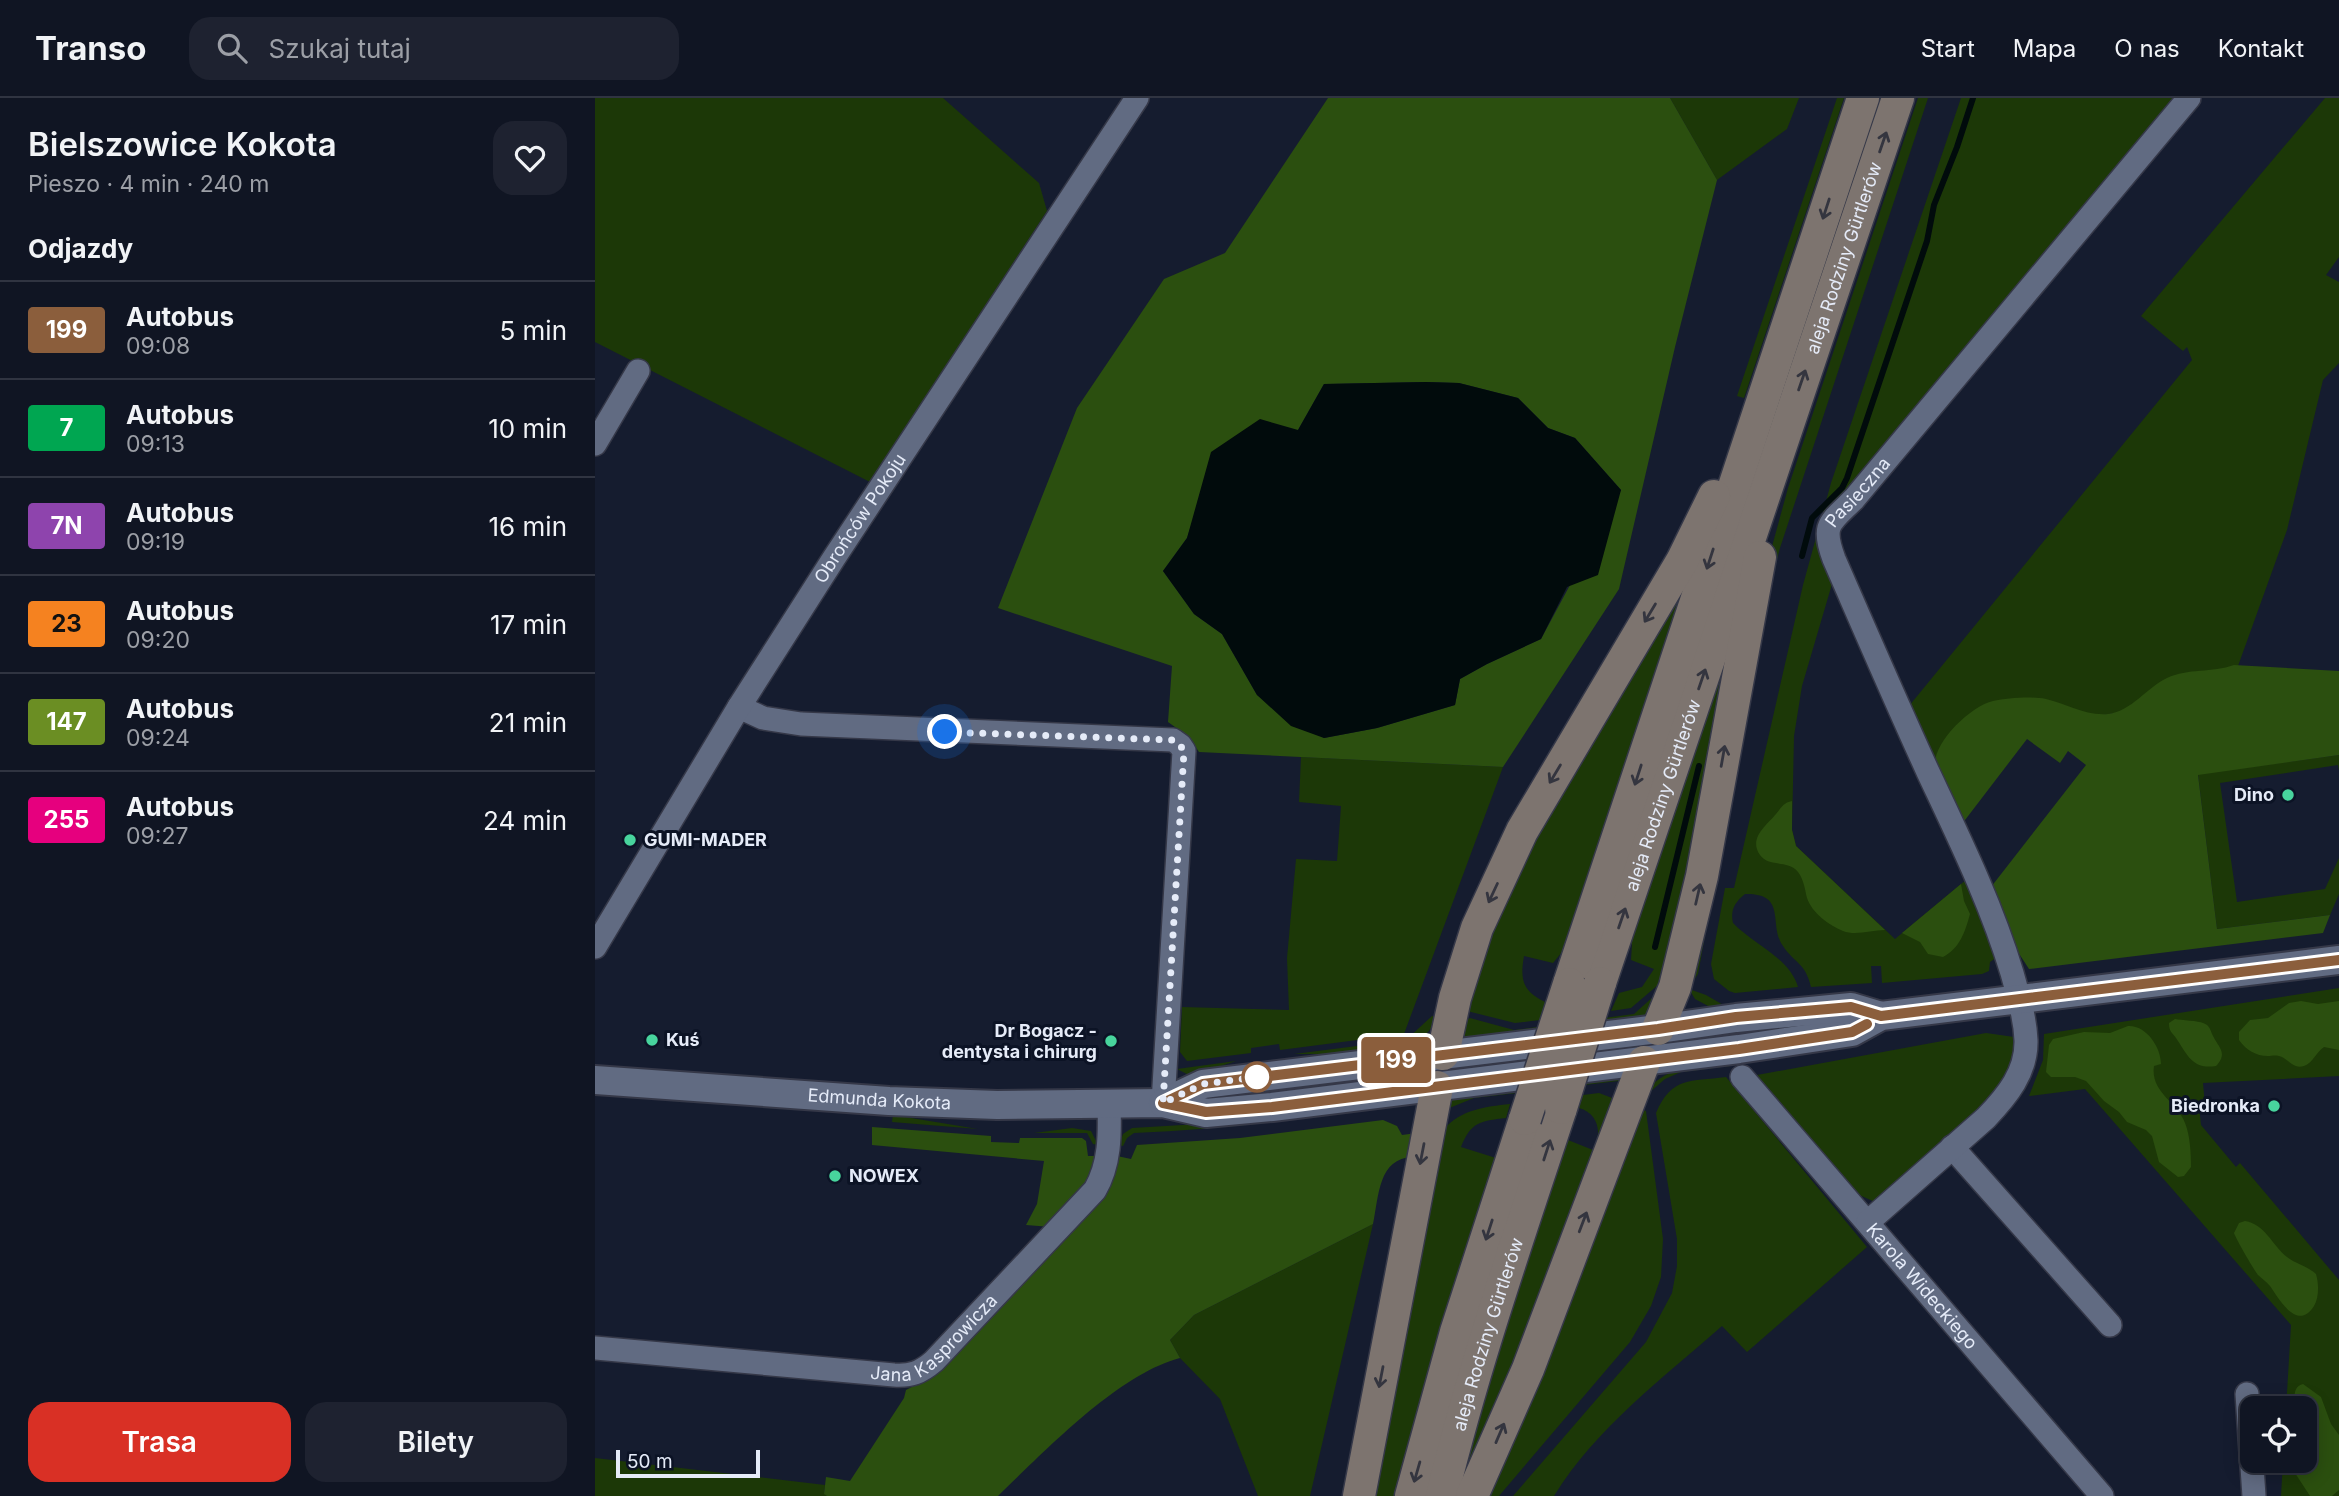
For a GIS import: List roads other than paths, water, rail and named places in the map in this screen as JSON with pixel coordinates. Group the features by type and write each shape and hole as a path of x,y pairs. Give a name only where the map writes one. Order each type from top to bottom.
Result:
{"main road":[{"name":"aleja Rodziny Gürtlerów","path":"1411,1496 1456,1332 1863,98"},
{"name":"aleja Rodziny Gürtlerów","path":"1442,1496 1455,1441 1484,1344 1600,983 1898,98"},
{"path":"1443,1054 1455,998 1477,928 1522,831 1682,561 1763,401"},
{"path":"1658,1029 1675,987 1702,876 1780,445"},
{"path":"1472,1496 1528,1369 1644,1062"},
{"path":"1359,1496 1437,1087"}],"street":[{"name":"Obrońców Pokoju","path":"595,947 739,707 834,558 1137,98"},
{"name":"Pasieczna","path":"2019,999 1983,891 1834,559 1827,532 1832,522 2189,98"},
{"path":"595,444 638,371"},
{"path":"739,707 762,718 800,724 1173,740 1180,745 1184,751 1163,1103"},
{"name":"Edmunda Kokota","path":"595,1080 997,1105 1163,1103 1206,1112 1272,1107 1644,1062 1852,1032 1881,1016 2339,960"},
{"path":"1868,1222 2004,1099 2018,1076 2025,1057 2024,1019 2019,999"},
{"name":"Edmunda Kokota","path":"1163,1103 1203,1084 1658,1029 1736,1017 1851,1007 1881,1016"},
{"path":"1644,1062 1658,1029"},
{"path":"1437,1087 1443,1054"},
{"name":"Karola Wideckiego","path":"1742,1077 2102,1496"},
{"name":"Jana Kasprowicza","path":"595,1348 880,1374 909,1376 918,1373 934,1361 1094,1190 1107,1167 1109,1105"},
{"path":"1952,1147 2110,1325"},
{"path":"2247,1394 2254,1496"}],"waterway":[{"path":"1802,556 1812,518 1842,488 1847,478 1927,241 1934,205 1973,98"},
{"path":"1655,947 1699,766"}],"place":[{"name":"Dino","path":"2288,795"},
{"name":"GUMI-MADER","path":"630,840"},
{"name":"Kuś","path":"652,1040"},
{"name":"Dr Bogacz - dentysta i chirurg","path":"1111,1041"},
{"name":"Biedronka","path":"2274,1106"},
{"name":"NOWEX","path":"835,1176"}]}
